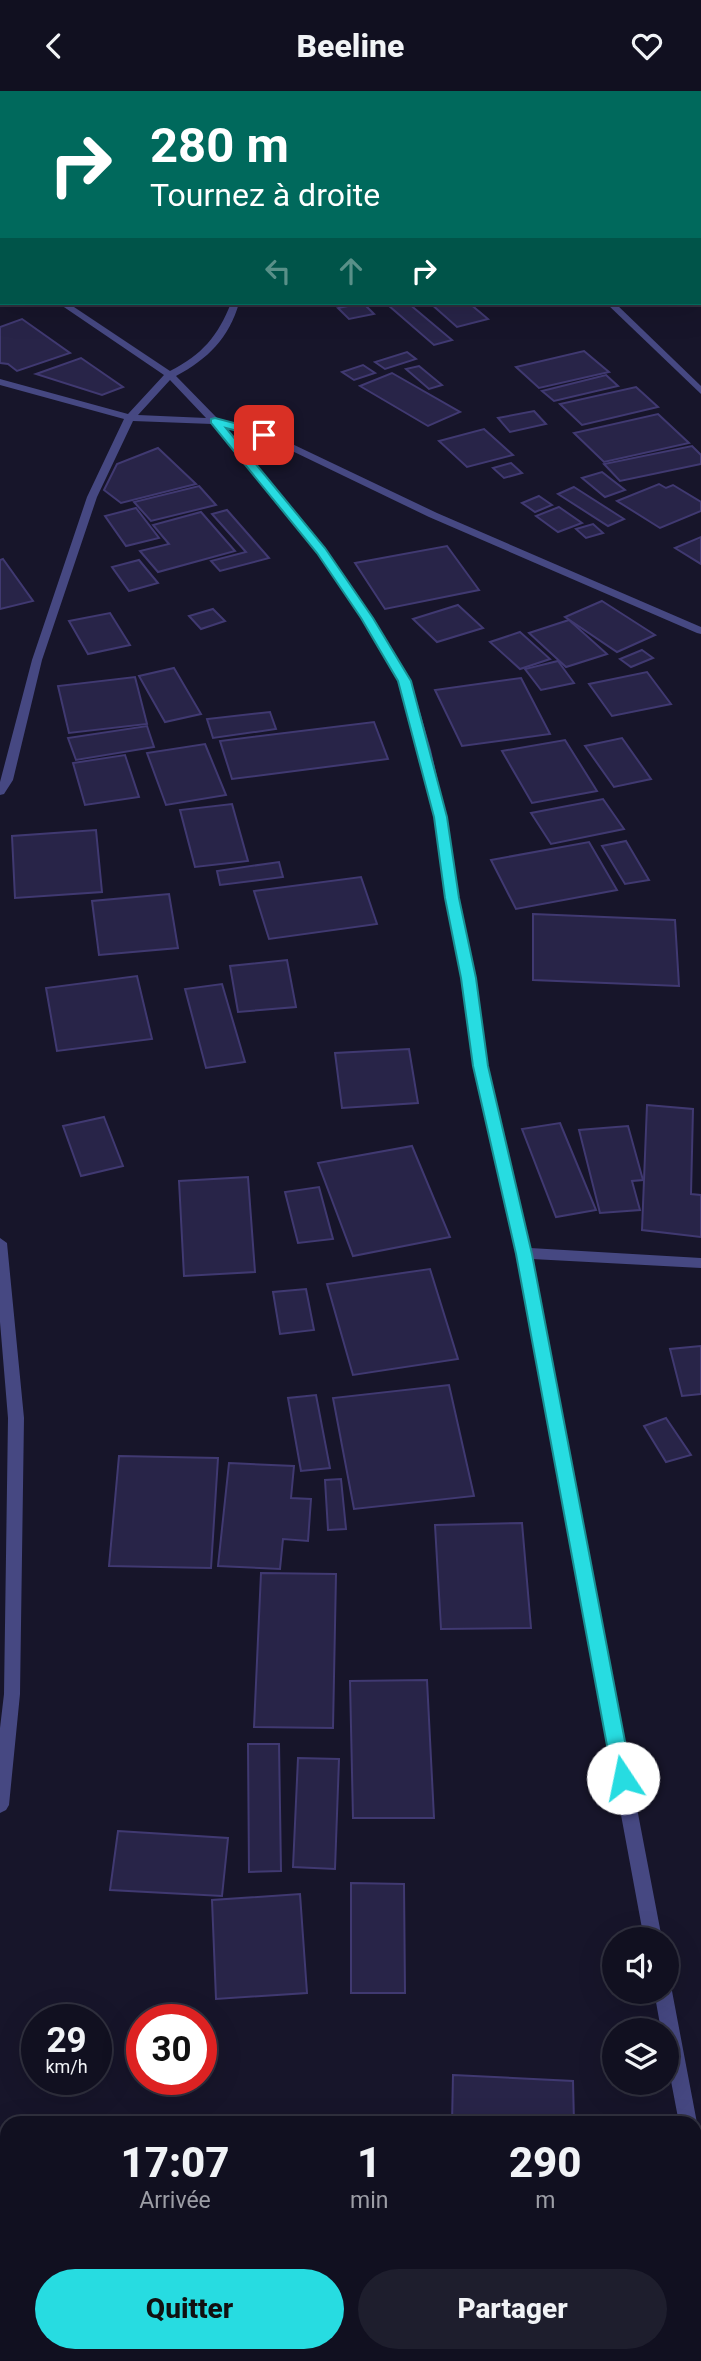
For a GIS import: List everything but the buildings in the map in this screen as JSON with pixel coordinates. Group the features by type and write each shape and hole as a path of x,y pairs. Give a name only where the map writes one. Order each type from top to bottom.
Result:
{"street":[{"path":"65,305 170,375 215,421 321,550 405,681 440,817 452,898 469,978 481,1066 524,1254 651,1927"},
{"path":"0,792 7,780 37,660 92,497 130,418 170,375 198,362 215,345 228,323 234,305"},
{"path":"612,305 701,391"},
{"path":"0,382 130,418 215,421 264,435 433,515 701,631"},
{"path":"0,1243 16,1418 12,1694 0,1805"},
{"path":"524,1254 701,1263"},
{"path":"665,2004 687,2116"}],"route":[{"path":"264,435 215,421 321,550 367,618 405,681 425,750 469,978 481,1066 524,1254 623,1778"}]}
